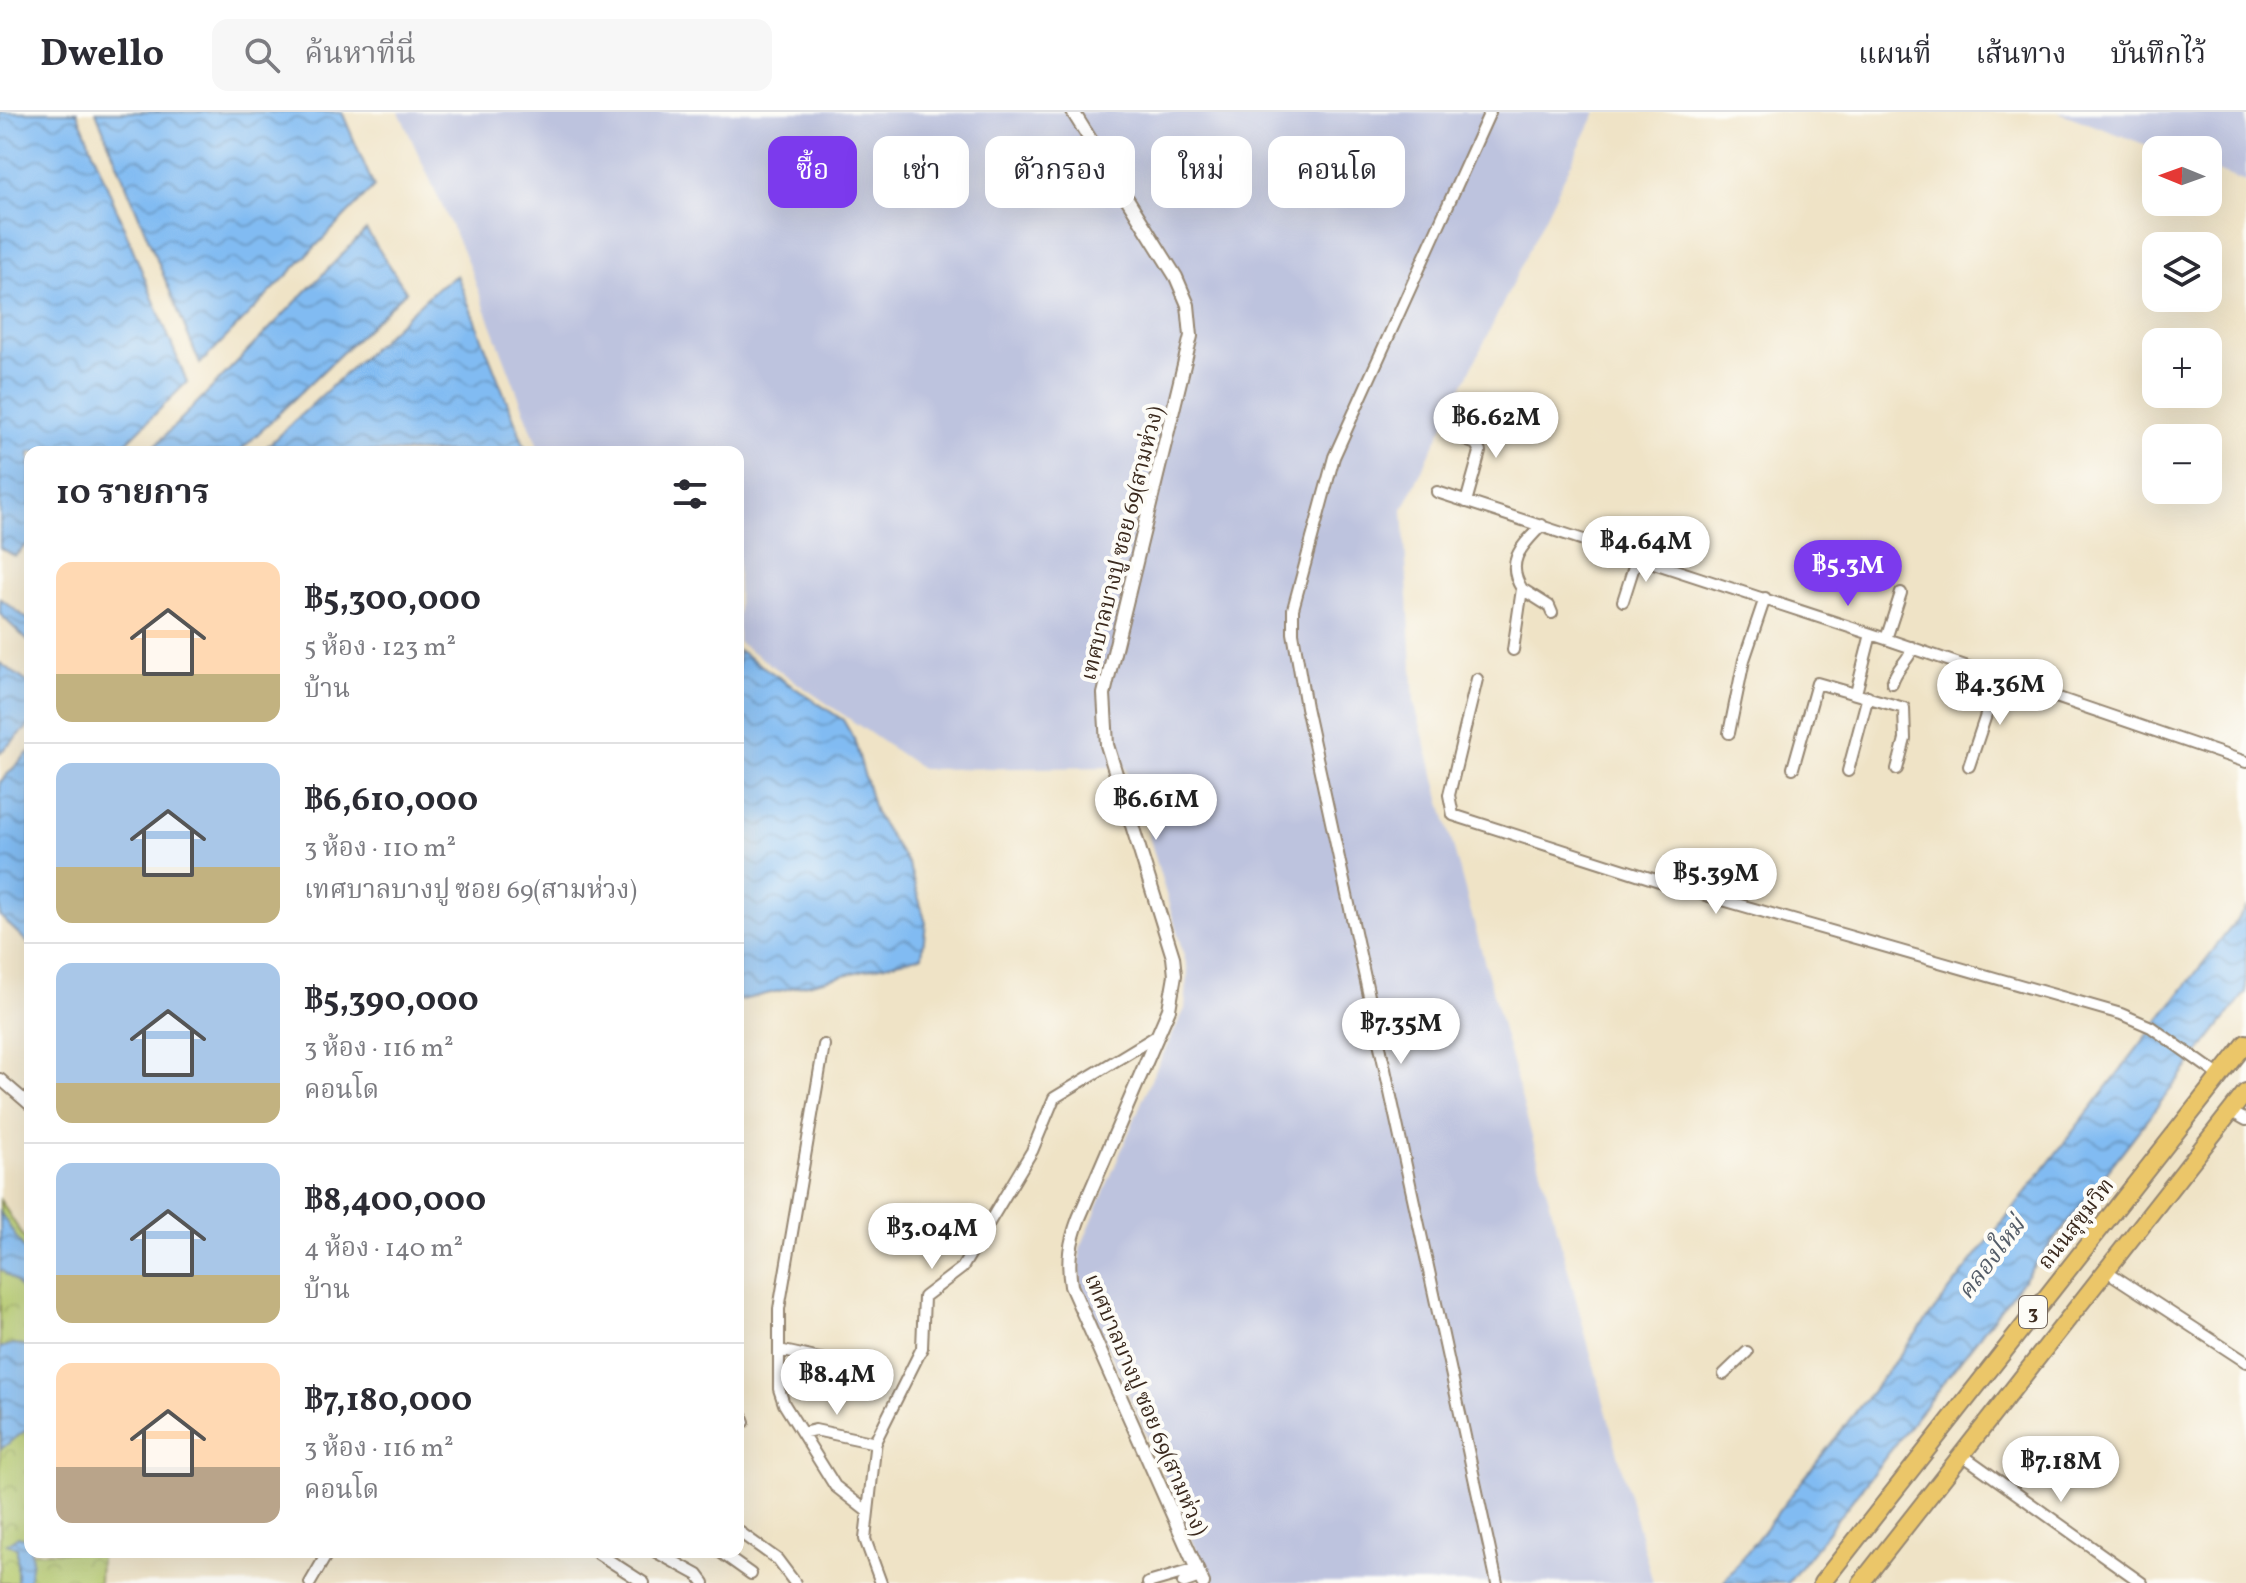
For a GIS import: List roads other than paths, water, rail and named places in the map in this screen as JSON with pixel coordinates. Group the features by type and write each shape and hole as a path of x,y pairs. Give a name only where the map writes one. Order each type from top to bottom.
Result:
{"highway":[{"name":"ถนนสุขุมวิท","path":"1822,1583 2246,1043"},
{"name":"3","path":"1861,1583 2246,1092"}],"street":[{"name":"เทศบาลบางปู ซอย 69(สามห่วง)","path":"1073,112 1176,277 1184,293 1190,321 1188,356 1104,694 1107,745 1173,957 1174,991 1159,1034 1079,1218 1069,1249 1068,1266 1071,1286 1200,1576"},
{"path":"1490,112 1341,438 1293,609 1293,633 1306,707 1497,1583"},
{"path":"1466,502 1480,452 1476,444 1468,441"},
{"path":"1437,492 1999,676 2246,762"},
{"path":"1542,525 1521,544 1514,576 1522,589 1549,606 1552,613"},
{"path":"1623,601 1637,557"},
{"path":"1513,650 1522,589"},
{"path":"1886,639 1901,593"},
{"path":"1729,733 1744,660 1765,598"},
{"path":"1856,693 1871,634"},
{"path":"1892,683 1896,668 1908,659 1912,647"},
{"path":"1969,766 1999,676"},
{"path":"1477,679 1449,795 1453,815 1681,888 2121,1014 2151,1027 2220,1076"},
{"path":"1793,768 1817,683 1868,696 1906,711 1897,769"},
{"path":"1848,771 1868,696"},
{"path":"881,1583 866,1547 876,1443 880,1427 922,1348 924,1297 962,1268 1032,1151 1051,1102 1159,1034"},
{"path":"824,1045 779,1309 780,1395 838,1491 868,1512"},
{"path":"0,1079 24,1100"},
{"path":"2230,1111 2246,1120"},
{"path":"2105,1270 2246,1362"},
{"path":"779,1350 825,1360 833,1381"},
{"path":"1724,1374 1747,1352"},
{"path":"802,1433 815,1430 876,1443"},
{"path":"1961,1454 2142,1583"},
{"path":"744,1535 777,1559 795,1583"},
{"path":"310,1583 325,1558"},
{"path":"605,1558 644,1583"},
{"path":"667,1558 698,1575 704,1583"},
{"path":"728,1558 751,1574"},
{"path":"1148,1583 1200,1576"},
{"path":"1183,1583 1200,1576"}],"water":[{"path":"0,112 77,112 187,382 123,446 24,446 24,547 15,556 0,548"},
{"path":"96,112 342,112 374,187 200,364"},
{"path":"366,230 406,291 245,446 155,446"},
{"path":"457,275 525,446 267,446 438,287"},
{"path":"0,598 24,616 24,637 0,614"},
{"path":"744,654 843,720 854,739 875,813 909,866 926,923 922,956 744,1000"},
{"path":"0,663 24,680 24,731 0,753"},
{"path":"24,757 24,939 0,916 0,782"},
{"name":"คลองใหม่","path":"2246,908 2246,992 1788,1583 1723,1583"},
{"path":"0,1212 24,1250 24,1295 15,1281 0,1269"},
{"path":"13,1344 24,1345 24,1432 1,1449 0,1348"},
{"path":"18,1536 24,1538 24,1558 32,1560 28,1583 17,1583 17,1547 7,1544"}]}
